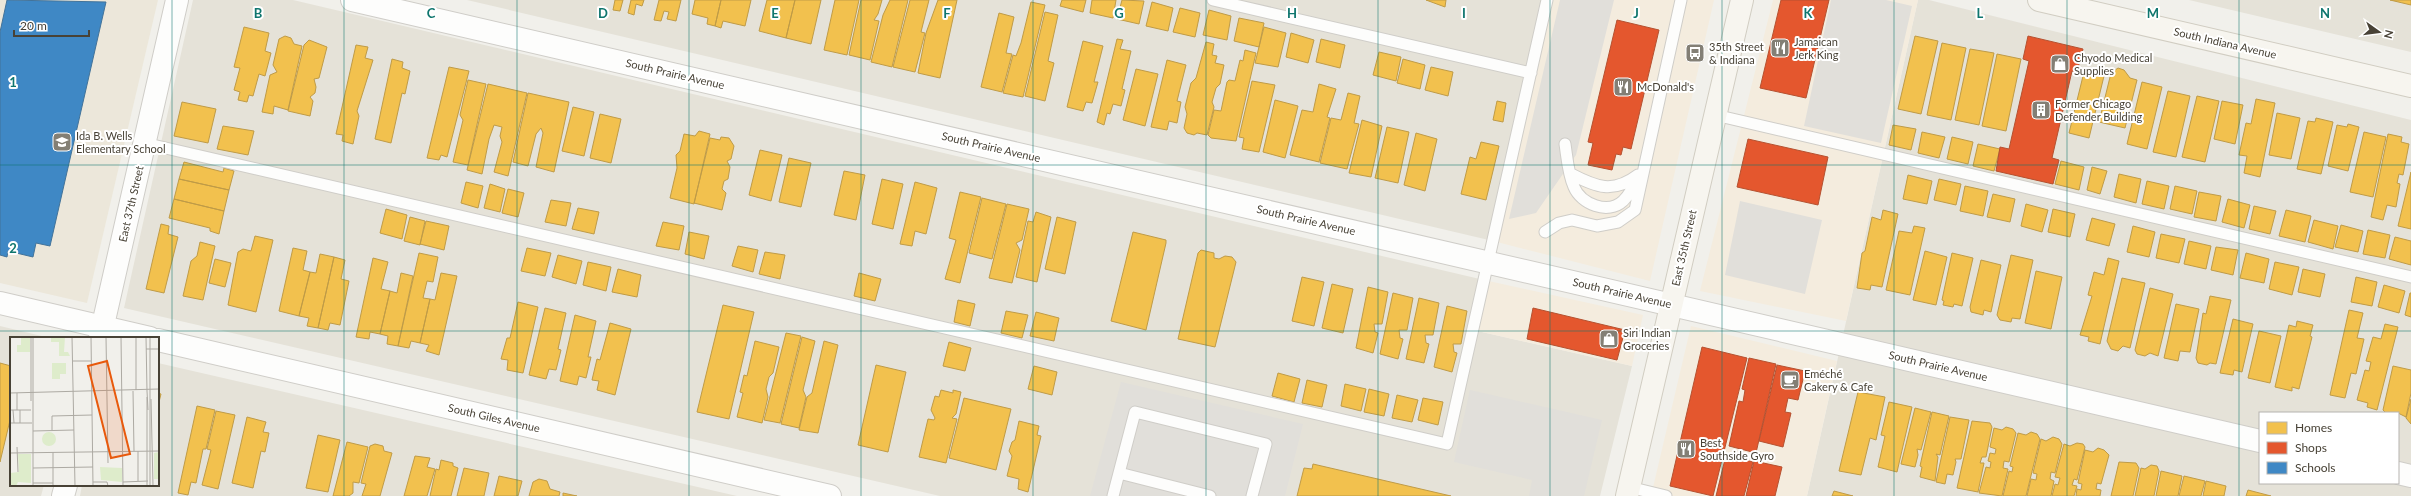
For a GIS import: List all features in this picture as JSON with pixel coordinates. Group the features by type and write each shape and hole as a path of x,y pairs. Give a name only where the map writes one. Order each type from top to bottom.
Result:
{"main road":[{"name":"East 35th Street","path":"1628,492 1742,0"},
{"name":"South Indiana Avenue","path":"2039,0 2411,86"}],"street":[{"name":"East 37th Street","path":"101,332 177,0"},
{"name":"South Prairie Avenue","path":"352,0 2259,441"},
{"path":"0,303 101,332 142,337"},
{"name":"South Giles Avenue","path":"159,340 830,496"},
{"path":"2399,473 2411,476"},
{"path":"63,496 66,486"}],"lane":[{"path":"1213,0 1531,73"},
{"path":"144,143 1447,444 1547,0"},
{"path":"1545,232 1559,223 1572,220 1597,226 1618,222 1635,210 1681,0"},
{"path":"1715,115 2411,277"},
{"path":"1565,144 1574,187 1589,204 1609,208 1622,202 1632,190 1647,156"},
{"path":"1571,174 1589,184 1611,188 1625,185 1638,175"},
{"path":"1112,496 1135,412 1266,444 1252,496"},
{"path":"1118,473 1210,496"},
{"path":"1628,492 1666,496"}],"shaded area":[{"name":"Ida B. Wells Elementary School","path":"0,0 158,0 87,303 0,283"},
{"path":"193,0 293,0 1484,280 1473,330 1632,366 1600,496 940,496 124,308"},
{"path":"467,0 1547,0 1493,241"},
{"path":"1547,0 1714,0 1650,281 1493,241"},
{"path":"1560,0 1614,0 1576,155 1536,213 1509,219"},
{"path":"1773,0 1918,0 1846,321 1700,291"},
{"path":"1831,0 1886,0 1912,6 1881,143 1804,126"},
{"path":"1918,0 1929,0 2411,120 2411,496 1807,496"},
{"path":"2189,0 2411,0 2411,52"},
{"path":"1740,201 1822,220 1805,294 1725,275"},
{"path":"1484,280 1643,315 1632,366 1473,330"},
{"path":"0,326 46,337 10,337 10,486 44,486 41,496 0,496"},
{"path":"1691,326 1837,361 1807,496 1651,496"},
{"path":"159,363 737,496 80,496 82,486 159,486"},
{"path":"1121,382 1303,424 1285,496 1090,496"},
{"path":"1470,390 1602,420 1584,496 1529,496 1532,480 1454,462"}],"building: Homes":[{"path":"615,0 623,0 620,11 613,10"},
{"path":"631,0 644,0 642,6 636,4 634,15 628,13"},
{"path":"659,0 681,0 676,21 667,19 669,12 664,11 661,21 654,20"},
{"path":"695,0 721,0 715,26 707,24 708,18 692,14"},
{"path":"721,0 751,0 745,26 723,21 721,28 715,26"},
{"path":"767,0 795,0 786,38 759,31"},
{"path":"795,0 821,0 811,44 786,38"},
{"path":"835,0 859,0 847,55 824,50"},
{"path":"861,0 882,0 878,14 874,20 879,21 870,60 849,55"},
{"path":"890,0 908,0 892,67 871,62 883,15"},
{"path":"910,0 929,0 921,32 925,33 915,72 893,67"},
{"path":"938,0 957,0 940,78 918,73 926,33"},
{"path":"1062,0 1086,0 1083,12 1060,6"},
{"path":"1092,0 1116,0 1113,18 1090,13"},
{"path":"1122,0 1144,1 1139,24 1117,19"},
{"path":"1426,0 1446,0 1445,7"},
{"path":"2390,0 2411,0 2411,5"},
{"path":"1031,2 1045,5 1023,97 1003,93 1013,55 1016,56 1021,43"},
{"path":"1152,2 1173,8 1168,31 1146,26"},
{"path":"1180,8 1200,13 1195,37 1173,32"},
{"path":"1209,10 1231,16 1227,40 1203,35"},
{"path":"1045,12 1058,15 1048,61 1054,63 1045,101 1025,96"},
{"path":"999,13 1014,17 1006,53 1012,54 1002,92 981,87"},
{"path":"1239,18 1264,23 1259,47 1234,41"},
{"path":"244,27 269,33 265,51 271,53 265,76 259,74 253,96 249,95 247,102 238,100 240,92 234,90 240,68 234,67"},
{"path":"1264,27 1286,33 1278,67 1255,63"},
{"path":"1291,33 1314,40 1308,63 1286,57"},
{"path":"285,36 291,38 294,44 302,46 288,110 274,106 273,114 262,112 270,75 277,72 273,65 279,39"},
{"path":"1915,36 1938,41 1921,114 1898,109"},
{"path":"1117,39 1123,40 1120,49 1131,51 1122,89 1125,90 1121,106 1113,104 1110,114 1107,113 1104,125 1097,122"},
{"path":"1321,39 1345,45 1340,68 1316,62"},
{"path":"309,40 327,47 319,78 314,79 316,87 315,93 310,97 313,101 310,116 288,111 304,45"},
{"path":"1083,41 1103,46 1094,82 1098,82 1092,103 1086,102 1083,111 1067,107"},
{"path":"1206,42 1214,44 1212,55 1217,56 1215,63 1224,65 1220,84 1216,88 1212,102 1214,107 1207,135 1197,133 1194,135 1187,133 1184,128 1187,114 1185,107 1191,83 1196,78"},
{"path":"1942,43 1966,48 1951,120 1927,115"},
{"path":"356,45 368,47 365,58 373,60 357,111 359,116 353,144 342,141 343,135 336,134"},
{"path":"1970,49 1994,53 1979,125 1955,120"},
{"path":"1245,50 1256,53 1236,141 1211,138 1208,135 1214,110 1221,111 1227,82 1229,80 1235,81 1240,60 1243,61"},
{"path":"1379,52 1401,57 1396,81 1373,75"},
{"path":"1997,54 2021,59 2006,131 1982,126"},
{"path":"392,59 403,62 402,68 410,71 405,94 402,93 391,143 375,139"},
{"path":"1403,59 1425,65 1420,89 1397,83"},
{"path":"1167,60 1186,65 1177,101 1181,102 1177,123 1169,121 1167,130 1151,127"},
{"path":"449,67 469,71 447,157 441,155 439,160 427,158"},
{"path":"1431,67 1453,72 1448,96 1425,90"},
{"path":"2118,68 2124,70 2130,78 2137,80 2125,128 2099,122 2111,73"},
{"path":"1136,69 1158,74 1145,126 1123,120"},
{"path":"2084,72 2104,76 2089,138 2069,133"},
{"path":"468,80 486,84 468,165 453,162 463,120 460,115"},
{"path":"1252,81 1275,85 1259,152 1242,149 1244,138 1239,137"},
{"path":"2142,82 2162,87 2147,149 2127,144"},
{"path":"488,84 527,93 508,176 494,172 502,142 500,136 502,127 494,125 489,139 482,174 467,170"},
{"path":"1319,84 1336,89 1327,117 1330,118 1319,162 1290,155 1302,110 1313,112"},
{"path":"2168,91 2190,96 2176,157 2153,152"},
{"path":"528,93 569,102 554,172 536,167 543,133 541,128 536,134 528,166 513,162"},
{"path":"1348,93 1360,96 1354,123 1359,124 1347,169 1320,163 1331,118 1341,120"},
{"path":"2197,96 2219,101 2205,162 2182,157"},
{"path":"2256,99 2275,103 2260,177 2244,173 2247,156 2239,155 2246,123 2251,124"},
{"path":"1275,100 1298,106 1285,158 1263,152"},
{"path":"1497,101 1506,103 1503,122 1493,120"},
{"path":"2222,101 2243,105 2235,144 2214,139"},
{"path":"182,102 216,109 208,143 174,136"},
{"path":"573,107 594,112 584,156 562,151"},
{"path":"2277,113 2300,118 2291,159 2269,155"},
{"path":"600,114 621,119 611,163 590,158"},
{"path":"2316,118 2333,122 2321,174 2297,169 2308,121 2315,122"},
{"path":"1362,120 1382,126 1371,177 1349,173"},
{"path":"2348,124 2359,127 2348,171 2328,166 2337,125 2347,127"},
{"path":"1893,125 1916,129 1911,150 1889,145"},
{"path":"223,126 254,131 248,155 217,149"},
{"path":"1387,127 1409,132 1398,183 1375,178"},
{"path":"699,131 710,134 694,204 670,198 677,168 676,155 680,151 684,134 695,136"},
{"path":"1922,132 1945,137 1939,158 1918,153"},
{"path":"2364,132 2386,137 2373,197 2350,192"},
{"path":"1416,133 1437,139 1425,191 1404,185"},
{"path":"2388,134 2402,137 2401,142 2409,144 2403,175 2399,174 2397,183 2400,184 2396,207 2387,205 2383,220 2371,217"},
{"path":"721,137 729,138 734,146 731,159 727,161 730,167 728,179 724,181 722,189 726,193 722,210 694,203 710,138 720,140"},
{"path":"1952,137 1973,142 1968,164 1947,159"},
{"path":"1481,142 1499,146 1486,200 1461,194 1470,157 1476,159"},
{"path":"1978,144 2000,149 1994,171 1973,166"},
{"path":"760,150 782,155 771,201 749,195"},
{"path":"789,158 811,163 801,207 779,202"},
{"path":"2061,161 2084,167 2079,190 2055,184"},
{"path":"184,162 223,172 224,168 234,171 229,190 179,179"},
{"path":"2092,167 2107,171 2100,194 2087,190"},
{"path":"844,171 865,175 856,220 834,215"},
{"path":"2411,172 2411,229 2398,226"},
{"path":"2119,174 2141,179 2136,203 2114,197"},
{"path":"1908,175 1932,181 1927,204 1903,199"},
{"path":"179,179 229,190 224,211 174,199"},
{"path":"882,179 903,184 893,229 872,224"},
{"path":"1939,179 1961,184 1956,205 1934,200"},
{"path":"2147,181 2169,186 2164,209 2142,204"},
{"path":"466,182 483,186 478,208 461,203"},
{"path":"915,182 937,188 926,234 915,231 912,246 900,244"},
{"path":"490,184 505,189 500,212 484,208"},
{"path":"1965,186 1988,191 1983,216 1960,211"},
{"path":"2175,186 2197,191 2192,214 2170,209"},
{"path":"508,189 524,193 518,217 502,213"},
{"path":"960,192 981,197 960,283 945,279 956,240 949,238"},
{"path":"2199,192 2221,196 2216,221 2194,217"},
{"path":"1993,194 2015,199 2010,222 1987,217"},
{"path":"982,198 1006,204 992,259 969,253"},
{"path":"174,199 224,211 219,234 210,231 210,228 169,218"},
{"path":"2228,199 2250,205 2244,228 2222,222"},
{"path":"551,200 571,203 566,226 545,222"},
{"path":"1007,204 1029,209 1022,240 1016,243 1020,250 1012,283 989,278"},
{"path":"2026,204 2048,210 2042,232 2021,226"},
{"path":"2254,206 2276,211 2270,234 2249,229"},
{"path":"578,208 599,212 594,234 572,229"},
{"path":"386,209 407,215 402,239 380,233"},
{"path":"2053,209 2075,214 2070,237 2048,232"},
{"path":"1883,210 1898,214 1882,287 1871,285 1870,290 1857,288 1862,253 1865,251 1872,217 1881,220"},
{"path":"2286,210 2311,216 2305,242 2279,236"},
{"path":"1036,212 1051,217 1037,282 1016,277 1028,221 1033,222"},
{"path":"410,217 425,221 420,245 404,241"},
{"path":"1057,217 1076,222 1065,274 1045,269"},
{"path":"2092,218 2115,224 2109,246 2086,240"},
{"path":"2314,220 2338,226 2333,249 2308,242"},
{"path":"426,221 449,226 444,250 420,244"},
{"path":"663,222 684,226 679,250 656,246"},
{"path":"161,224 169,226 168,234 178,237 164,293 146,289"},
{"path":"2341,225 2363,231 2358,252 2335,247"},
{"path":"1914,226 1925,228 1910,295 1886,290 1899,231 1912,233"},
{"path":"2133,226 2155,232 2149,257 2127,252"},
{"path":"2368,230 2390,235 2385,258 2363,254"},
{"path":"689,232 709,236 704,259 685,254"},
{"path":"1133,232 1166,240 1146,330 1111,321"},
{"path":"2161,234 2185,239 2179,263 2156,258"},
{"path":"255,236 273,240 256,312 228,305 238,252 243,249 251,251"},
{"path":"2395,237 2411,241 2411,265 2389,259"},
{"path":"2189,241 2211,246 2206,269 2184,264"},
{"path":"200,242 215,246 203,300 183,296 191,261 197,256"},
{"path":"738,246 758,250 753,272 732,266"},
{"path":"2216,247 2238,250 2233,275 2211,270"},
{"path":"293,248 307,251 303,270 310,272 299,316 279,311"},
{"path":"527,248 551,253 545,276 521,271"},
{"path":"1201,250 1214,253 1214,258 1219,259 1225,256 1232,257 1236,262 1215,347 1178,339 1198,253"},
{"path":"1925,251 1947,257 1936,305 1913,300"},
{"path":"765,252 785,255 780,279 759,274"},
{"path":"419,253 438,257 433,282 427,281 423,298 430,299 420,343 411,341 409,348 398,346"},
{"path":"1952,253 1973,258 1962,306 1954,304 1953,307 1943,305 1944,301 1942,300"},
{"path":"2246,253 2269,259 2264,283 2240,278"},
{"path":"320,254 334,257 318,328 307,326 309,318 299,316 310,272 316,273"},
{"path":"558,255 582,261 576,284 552,277"},
{"path":"2011,255 2033,260 2020,319 2012,318 2011,322 2000,320 1997,315"},
{"path":"334,257 345,260 341,279 349,281 340,325 330,323 328,330 318,328"},
{"path":"373,258 388,262 381,289 390,291 380,334 370,332 369,339 356,337"},
{"path":"2108,258 2119,261 2100,344 2088,341 2089,337 2080,335 2092,296 2088,295 2094,272 2104,275"},
{"path":"215,259 231,263 225,287 209,283"},
{"path":"1981,260 2001,265 1991,312 1984,310 1983,315 1971,312 1970,307"},
{"path":"588,262 611,267 606,291 583,285"},
{"path":"2275,262 2299,267 2292,295 2269,289"},
{"path":"618,269 641,275 637,297 612,292"},
{"path":"2303,269 2325,274 2320,297 2298,292"},
{"path":"2036,271 2062,277 2051,329 2025,323"},
{"path":"401,273 413,276 398,346 387,344 388,336 380,334 390,291 397,293"},
{"path":"441,273 457,276 439,355 426,351 429,345 420,343 430,299 435,300"},
{"path":"859,273 881,279 875,301 854,296"},
{"path":"1302,277 1324,282 1314,326 1292,321"},
{"path":"2356,277 2377,282 2372,306 2351,302"},
{"path":"2122,278 2145,283 2130,348 2123,346 2118,351 2111,349 2107,341"},
{"path":"1332,284 1353,289 1343,333 1322,328"},
{"path":"2384,285 2405,291 2399,313 2378,307"},
{"path":"1368,287 1388,292 1382,324 1374,324 1375,332 1378,333 1373,353 1356,348"},
{"path":"2150,288 2173,294 2158,356 2150,353 2145,356 2137,354 2135,350"},
{"path":"1393,293 1413,298 1407,330 1399,330 1400,338 1403,339 1398,359 1380,354"},
{"path":"2411,293 2411,317 2405,315"},
{"path":"2210,296 2231,300 2216,364 2210,363 2207,365 2198,363 2196,358 2203,313 2206,314"},
{"path":"1419,298 1439,303 1433,335 1425,335 1426,343 1429,344 1424,363 1406,359"},
{"path":"958,300 975,304 970,326 954,322"},
{"path":"518,302 538,307 523,373 507,370 508,360 501,359 507,338 510,338"},
{"path":"2176,304 2199,309 2190,352 2180,351 2178,361 2164,358"},
{"path":"723,305 754,312 729,419 697,412"},
{"path":"1447,306 1467,311 1461,344 1453,344 1454,352 1457,353 1452,372 1434,367"},
{"path":"545,308 566,313 558,349 561,350 556,370 549,369 546,379 529,375"},
{"path":"2349,310 2363,313 2357,338 2364,339 2356,374 2351,373 2345,398 2330,395"},
{"path":"1006,311 1028,315 1022,338 1001,333"},
{"path":"1036,312 1059,318 1054,341 1030,336"},
{"path":"575,315 596,321 588,357 591,357 586,378 579,376 577,385 560,381"},
{"path":"2233,319 2253,324 2242,372 2234,370 2233,375 2220,373"},
{"path":"2297,321 2313,325 2310,336 2312,337 2299,389 2292,387 2292,391 2275,387 2289,325 2296,327"},
{"path":"610,323 631,329 615,395 597,390 599,381 592,380 597,359 600,360"},
{"path":"2385,324 2398,327 2377,410 2367,407 2368,403 2357,400 2365,370 2369,371 2371,362 2366,361 2373,337 2381,339"},
{"path":"2259,331 2281,336 2270,383 2248,378"},
{"path":"786,333 801,336 780,423 764,420"},
{"path":"802,337 815,341 803,390 806,397 799,428 781,424"},
{"path":"755,341 779,347 773,373 769,377 766,389 768,397 762,423 737,417 743,393 740,392 744,375 747,376"},
{"path":"824,341 838,345 818,433 799,430 807,397 812,393"},
{"path":"949,342 971,348 965,371 943,366"},
{"path":"0,363 10,366 10,420 0,462"},
{"path":"876,365 906,372 888,452 858,445"},
{"path":"1034,366 1057,372 1052,395 1028,389"},
{"path":"2393,366 2411,370 2411,393 2406,417 2399,414 2399,412 2385,412 2383,410"},
{"path":"1278,373 1300,379 1294,402 1272,396"},
{"path":"1307,380 1327,385 1322,407 1302,403"},
{"path":"1345,384 1366,389 1361,411 1341,406"},
{"path":"1369,389 1389,394 1384,416 1364,412"},
{"path":"941,390 953,393 953,390 961,392 956,414 952,418 957,419 946,463 919,457 928,419 934,420 935,418 931,410 935,396 939,397"},
{"path":"1858,392 1885,397 1876,440 1870,438 1861,475 1839,471"},
{"path":"1397,395 1418,400 1412,422 1392,418"},
{"path":"964,398 1011,409 996,470 949,458"},
{"path":"1423,398 1443,402 1438,425 1418,420"},
{"path":"2411,399 2411,424 2406,418"},
{"path":"1889,402 1912,407 1897,472 1878,467 1885,436 1881,435"},
{"path":"197,406 215,410 206,449 203,449 196,483 191,482 188,495 178,493"},
{"path":"1915,408 1931,412 1921,450 1917,449 1918,455 1915,467 1901,464"},
{"path":"216,411 235,415 218,489 202,485 211,450 207,449"},
{"path":"1932,412 1949,416 1940,455 1936,454 1938,457 1935,481 1920,477 1922,467 1920,466"},
{"path":"247,417 266,422 263,432 269,433 265,452 261,451 253,488 232,483"},
{"path":"1950,417 1969,420 1961,459 1955,459 1956,462 1953,475 1947,474 1945,484 1936,482"},
{"path":"1019,421 1039,426 1037,435 1041,436 1028,492 1018,489 1019,479 1007,476 1012,456 1009,451 1012,442 1015,440"},
{"path":"1972,421 1990,423 1992,427 1986,457 1982,457 1980,463 1984,463 1978,492 1957,488"},
{"path":"2006,427 2013,429 2016,433 2009,462 2004,461 2003,468 2008,469 2002,496 1979,493 1986,467 1990,468 1991,462 1988,461 1990,453 1995,454 1996,449 1990,447 1994,428 2002,430"},
{"path":"2031,432 2037,434 2040,439 2026,496 2003,496 2009,471 2012,472 2013,467 2010,466 2018,433 2026,435"},
{"path":"318,435 340,440 328,492 306,488"},
{"path":"2053,437 2059,439 2062,444 2055,473 2051,472 2050,479 2054,481 2051,496 2027,496 2031,479 2036,480 2037,474 2033,473 2041,439 2046,441"},
{"path":"347,442 368,447 359,483 353,482 353,493 349,496 333,496"},
{"path":"2077,443 2083,444 2085,447 2077,480 2074,479 2072,485 2077,486 2074,496 2052,496 2055,484 2058,485 2060,478 2055,477 2064,444 2070,446"},
{"path":"375,444 383,446 384,451 392,453 380,496 362,496 366,484 361,483 370,446"},
{"path":"2098,448 2104,450 2109,455 2101,484 2097,483 2096,489 2101,490 2100,496 2076,496 2077,489 2081,490 2082,484 2078,483 2085,450 2093,452"},
{"path":"415,456 430,458 427,467 435,469 427,496 404,496"},
{"path":"441,460 453,463 453,466 458,468 451,496 430,496 436,469 439,470"},
{"path":"2119,462 2136,463 2139,468 2133,496 2111,496"},
{"path":"1313,464 1451,496 1297,496 1304,468 1312,469"},
{"path":"2151,465 2157,466 2159,471 2154,496 2135,496 2141,468 2145,469"},
{"path":"464,468 489,473 484,496 457,496"},
{"path":"2161,471 2182,476 2178,496 2156,496"},
{"path":"499,476 522,481 518,496 494,496"},
{"path":"2184,476 2205,481 2201,496 2179,496"},
{"path":"539,479 547,481 550,489 560,492 559,496 529,496 533,482"},
{"path":"2206,481 2226,486 2224,496 2203,496"},
{"path":"2248,490 2271,496 2246,496"},
{"path":"1834,491 1853,496 1832,496"},
{"path":"563,493 577,496 563,496"}],"building: Shops":[{"path":"1781,0 1829,0 1806,98 1760,88"},
{"name":"McDonald's","path":"1617,20 1659,30 1631,149 1623,147 1621,155 1616,154 1612,170 1588,165 1593,143 1588,142"},
{"name":"Former Chicago Defender Building","path":"2028,36 2083,49 2077,72 2072,71 2052,158 2059,160 2053,184 1996,171 2000,147 2009,149 2029,61 2023,59"},
{"path":"1748,139 1828,157 1818,205 1737,187"},
{"path":"1533,308 1625,330 1617,360 1527,339"},
{"path":"1702,347 1747,358 1713,496 1670,486"},
{"path":"1749,358 1776,364 1756,453 1729,446 1739,401 1743,402 1745,390 1742,389"},
{"path":"1777,365 1805,371 1798,400 1788,398 1785,412 1791,413 1783,447 1759,441"},
{"path":"1726,455 1753,462 1744,496 1716,496"},
{"path":"1754,461 1782,467 1775,496 1746,496"}],"building: Schools":[{"path":"7,0 106,2 50,246 36,243 33,257 8,251 7,257 0,255 0,32"}],"place":[{"name":"Jamaican Jerk King","path":"1780,48"},
{"name":"35th Street & Indiana","path":"1695,53"},
{"name":"Chyodo Medical Supplies","path":"2060,64"},
{"name":"McDonald's","path":"1623,87"},
{"name":"Former Chicago Defender Building","path":"2041,110"},
{"name":"Ida B. Wells Elementary School","path":"62,142"},
{"name":"Siri Indian Groceries","path":"1609,339"},
{"name":"Eméché Cakery & Cafe","path":"1790,380"},
{"name":"Best Southside Gyro","path":"1686,449"}]}
